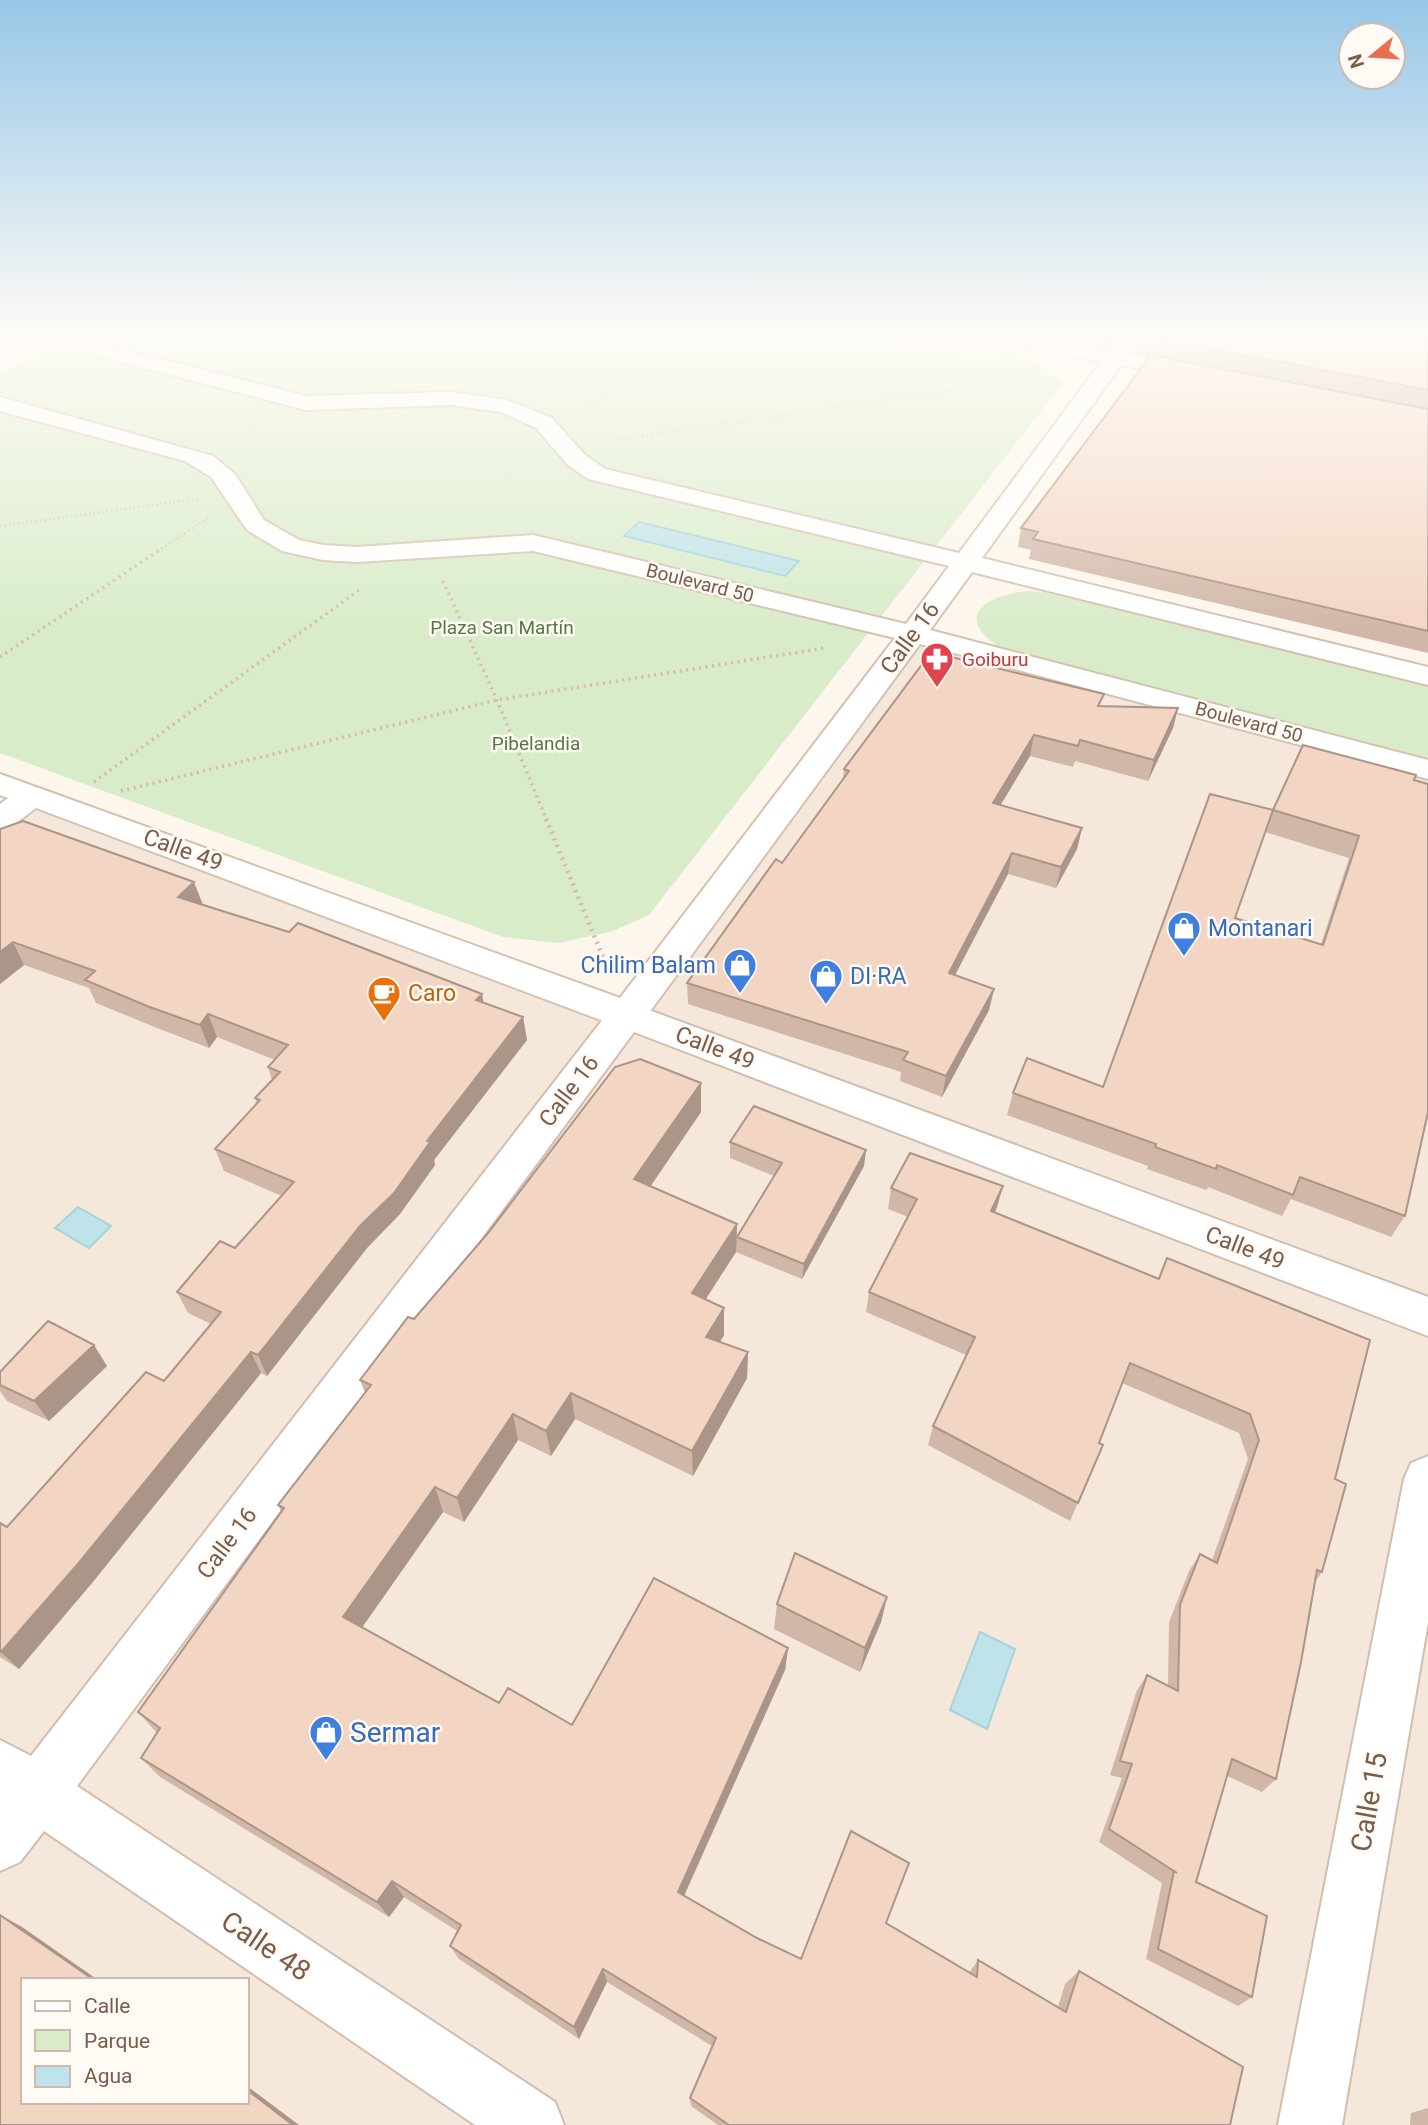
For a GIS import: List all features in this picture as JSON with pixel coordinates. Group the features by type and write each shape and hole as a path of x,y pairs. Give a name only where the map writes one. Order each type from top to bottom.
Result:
{"main road":[{"name":"Boulevard 50","path":"116,435 193,456 213,465 223,476 244,512 263,532 288,545 319,552 352,554 421,550 483,542 533,543 913,634 1428,770"},
{"path":"557,435 591,472 612,479 965,562 1428,676"},
{"name":"Calle 16","path":"0,1842 19,1780 626,1015 913,634 1058,435"},
{"name":"Calle 49","path":"0,783 1428,1317"},
{"path":"0,820 47,801"},
{"name":"Calle 15","path":"1310,2125 1428,1479"},
{"name":"Calle 48","path":"19,1780 532,2125"}],"path":[{"path":"563,440 569,435"},
{"path":"563,440 599,435"},
{"path":"0,526 235,497"},
{"path":"0,657 235,497"},
{"path":"47,801 421,550 497,701 626,1015"},
{"path":"47,801 497,701 833,647"}],"shaded area":[{"path":"913,634 1428,770 1428,2125 0,2125 0,820 32,796 626,1015"}],"green space":[{"name":"Plaza San Martín","path":"0,435 1022,435 649,915 613,931 558,943 503,937 0,753"},
{"path":"1027,591 1044,592 1428,682 1428,761 1002,649 987,638 979,627 977,618 980,610 998,598"}],"water":[{"path":"639,522 799,561 785,576 624,536"},
{"path":"78,1207 111,1226 89,1248 55,1228"},
{"path":"980,1632 1015,1649 987,1729 950,1710"}],"building":[{"path":"1091,435 1428,435 1428,631 1033,539 1038,532 1021,528"},
{"path":"929,655 943,655 1104,694 1098,706 1178,708 1154,760 1080,740 1078,746 1034,735 993,803 1082,828 1061,867 1012,853 949,973 994,989 946,1076 903,1060 908,1052 687,983 776,859 782,863 849,771 844,769"},
{"path":"1303,745 1416,775 1414,780 1428,784 1428,1112 1405,1216 1300,1177 1293,1195 1217,1165 1216,1169 1155,1147 1156,1144 1013,1093 1027,1058 1103,1087 1210,794 1273,810","holes":["1273,810 1359,836 1323,945 1235,918"]},
{"path":"23,821 194,882 178,897 289,932 298,923 482,994 476,1000 523,1017 427,1141 430,1142 394,1193 360,1226 258,1355 251,1352 77,1565 1,1652 0,1523 7,1527 146,1372 164,1381 221,1312 177,1292 220,1241 235,1248 294,1182 215,1149 260,1100 255,1098 280,1072 268,1067 288,1045 208,1014 200,1025 147,1006 85,980 95,971 13,942 0,952 0,829"},
{"path":"640,1059 701,1083 634,1179 737,1224 692,1293 724,1308 706,1337 748,1352 692,1451 571,1393 546,1431 513,1414 457,1498 435,1487 343,1617 499,1703 508,1688 572,1725 654,1578 788,1648 678,1892 757,1938 801,1959 851,1831 909,1863 886,1923 977,1977 978,1960 1066,2012 1079,1971 1243,2067 1230,2125 729,2125 690,2098 716,2038 603,1969 574,2027 450,1946 461,1925 392,1881 377,1902 141,1758 160,1728 138,1712 284,1508 278,1505 371,1385 360,1380 408,1317 414,1319 488,1233 615,1067"},
{"path":"754,1106 866,1150 804,1264 737,1237 782,1163 730,1142"},
{"path":"910,1153 1003,1186 991,1211 1159,1279 1167,1258 1370,1340 1335,1479 1346,1484 1322,1572 1317,1570 1276,1779 1232,1759 1196,1882 1267,1916 1252,1997 1158,1949 1174,1871 1109,1829 1132,1764 1120,1761 1147,1675 1178,1691 1180,1605 1200,1554 1217,1563 1259,1440 1250,1414 1130,1363 1099,1443 1103,1445 1078,1503 933,1426 975,1337 869,1292 917,1199 891,1188"},
{"path":"48,1321 94,1345 34,1401 0,1385 0,1372"},
{"path":"795,1553 887,1597 865,1648 777,1604"},
{"path":"0,1915 91,1978 21,1978 21,2104 248,2104 248,2091 293,2125 0,2125"}],"place":[{"name":"Goiburu","path":"937,689"},
{"name":"Montanari","path":"1184,958"},
{"name":"Chilim Balam","path":"740,995"},
{"name":"DI·RA","path":"826,1006"},
{"name":"Caro","path":"384,1023"},
{"name":"Sermar","path":"326,1762"}],"park label":[{"name":"Pibelandia","path":"536,743"}]}
